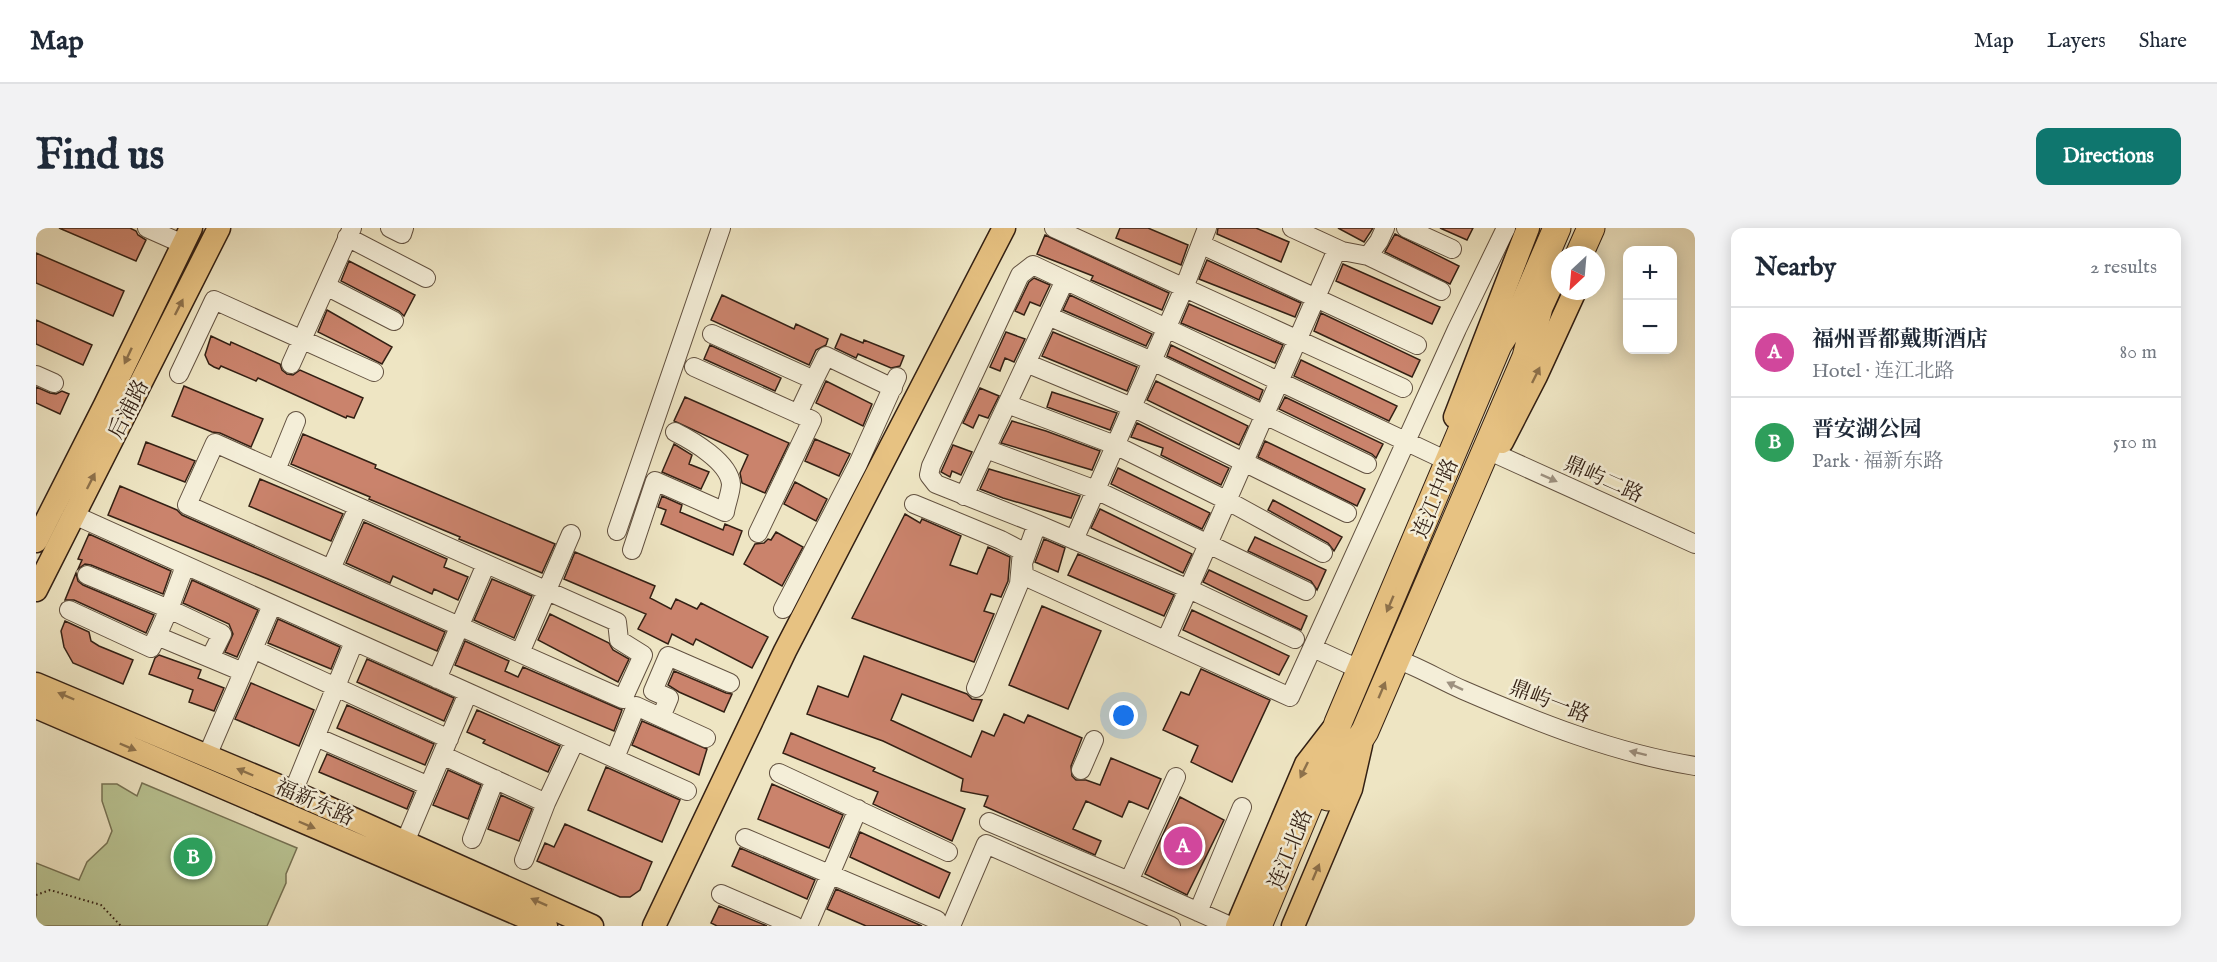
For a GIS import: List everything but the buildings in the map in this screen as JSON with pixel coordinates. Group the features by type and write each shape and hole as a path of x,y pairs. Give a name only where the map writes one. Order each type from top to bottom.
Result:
{"highway":[{"path":"1538,302 1540,228"},
{"name":"连江中路","path":"1328,775 1365,731 1526,357 1557,228"},
{"path":"1566,246 1574,228"},
{"path":"1583,246 1590,228"},
{"name":"连江中路","path":"1328,775 1338,723 1406,567 1490,343 1538,302 1551,277"},
{"name":"连江北路","path":"1258,926 1328,775"},
{"name":"连江北路","path":"1275,926 1328,775"}],"main road":[{"name":"后浦路","path":"36,590 219,228"},
{"path":"654,926 785,651 1004,228"},
{"path":"670,926 809,634 1020,228"},
{"path":"1406,567 1441,458 1490,343 1528,228"},
{"path":"1596,246 1605,228"},
{"name":"后浦路","path":"36,541 187,236"},
{"path":"1431,576 1536,376 1571,300"},
{"name":"福新东路","path":"36,684 293,792 592,926"},
{"name":"福新东路","path":"36,707 546,926"},
{"path":"1237,926 1306,764 1338,723"},
{"path":"1293,926 1351,789 1365,731"}],"street":[{"path":"147,228 187,236"},
{"path":"390,228 402,234 404,228"},
{"path":"617,531 721,228"},
{"path":"1054,228 1403,388"},
{"path":"1292,228 1342,251 1368,256 1441,291"},
{"path":"1368,256 1385,228"},
{"path":"1406,228 1452,249"},
{"path":"1037,524 1023,563 1024,576 1290,697 1457,329 1506,228"},
{"path":"291,364 350,233 426,278"},
{"path":"1074,540 1205,237 1316,298 1417,345"},
{"path":"1166,640 1281,382 1335,254 1342,251"},
{"path":"1295,639 1189,589 936,484 929,476 936,456 1020,275 1033,265 1441,458"},
{"path":"964,496 1065,280"},
{"path":"326,286 394,321"},
{"path":"179,374 214,300 374,372"},
{"path":"1048,315 1367,464"},
{"path":"1457,329 1490,343"},
{"path":"712,334 814,380"},
{"path":"783,609 858,464 895,382 826,356 798,414"},
{"path":"1026,363 1132,407 1347,513"},
{"path":"694,367 812,420 758,533"},
{"path":"36,375 54,383"},
{"path":"1007,404 1115,445 1228,501 1323,553"},
{"path":"276,470 296,421"},
{"path":"632,550 656,481 725,512 731,483 720,462 675,432"},
{"path":"214,443 358,507 617,622 619,640 643,655 623,699 187,505 214,443"},
{"path":"986,449 1095,490 1306,591"},
{"name":"鼎屿二路","path":"1496,454 1695,544"},
{"path":"914,504 1022,551 1019,584 976,688"},
{"path":"331,568 358,507"},
{"path":"74,515 687,790"},
{"path":"520,653 572,534"},
{"path":"437,679 486,564"},
{"path":"69,610 151,648 185,566"},
{"path":"87,574 222,634 210,658"},
{"path":"207,756 272,605"},
{"path":"157,636 243,672"},
{"path":"293,792 354,642"},
{"path":"1313,648 1361,670"},
{"path":"253,649 336,688 446,747 495,779 546,803"},
{"path":"661,717 669,698 653,691 668,656 730,683"},
{"name":"鼎屿一路","path":"1396,659 1413,664 1457,688 1540,723 1600,743 1695,766"},
{"path":"405,842 468,693"},
{"path":"615,758 636,706 706,738"},
{"path":"316,737 429,786"},
{"path":"1081,770 1094,740"},
{"path":"524,860 546,803 575,741"},
{"path":"779,773 948,852"},
{"path":"1129,881 1176,777"},
{"path":"472,839 495,779"},
{"path":"1198,912 1242,807"},
{"path":"808,926 858,809"},
{"path":"990,822 1230,926"},
{"path":"745,837 944,923 986,844 1166,925"},
{"path":"721,894 795,926"}],"path":[{"path":"36,895 50,890 101,905 121,926"}],"green space":[{"path":"142,783 297,848 286,874 286,883 267,926 36,926 36,863 79,880 87,862 107,843 112,831 102,801 102,784 117,784 137,796"}],"place":[{"name":"福州晋都戴斯酒店","path":"1183,846"},
{"name":"晋安湖公园","path":"193,857"}]}
